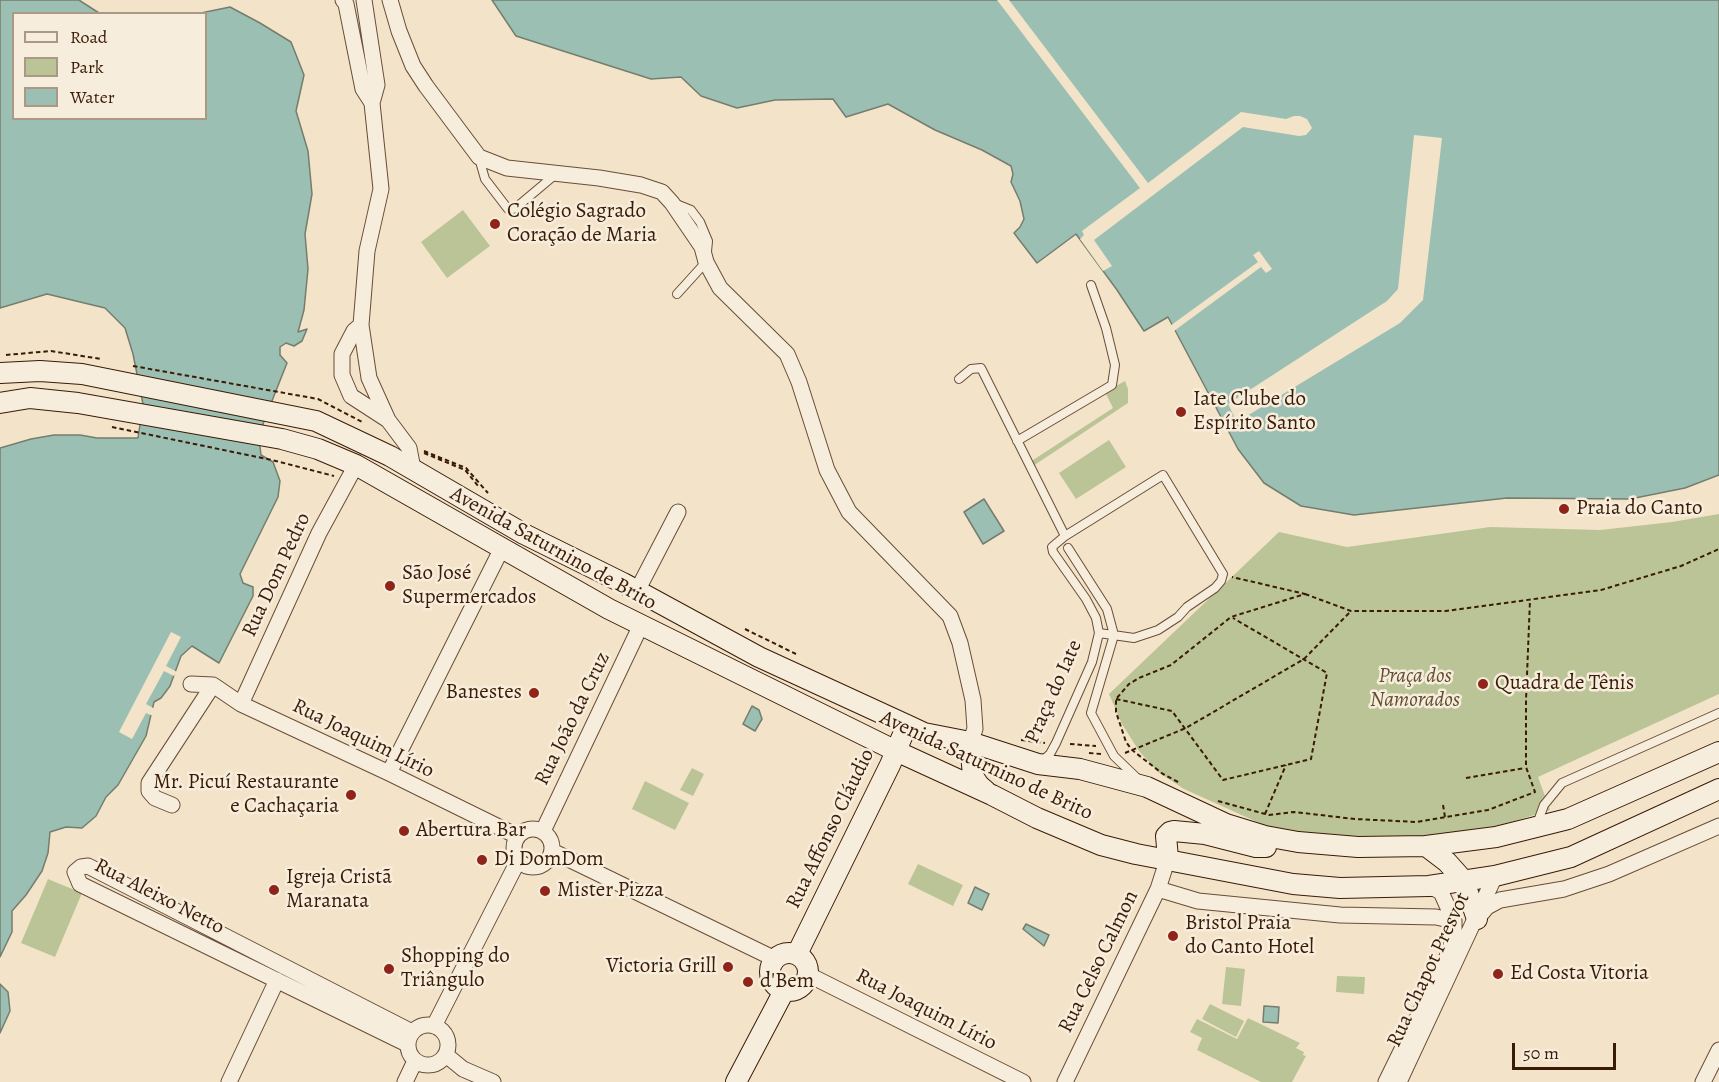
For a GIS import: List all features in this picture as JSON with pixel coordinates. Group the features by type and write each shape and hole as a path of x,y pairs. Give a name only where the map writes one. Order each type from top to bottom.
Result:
{"main road":[{"name":"Avenida Saturnino de Brito","path":"0,373 40,371 82,374 288,415 324,425 413,469 525,534 701,624 759,657 924,733 970,742 1038,764 1080,769 1147,787 1226,824 1265,836 1298,842 1358,847 1426,846 1496,837 1568,819 1719,752"},
{"name":"Avenida Saturnino de Brito","path":"0,403 30,399 114,408 282,439 318,448 352,473 502,548 609,609 896,752 993,795 1037,818 1101,844 1136,854 1168,858 1293,884 1340,888 1429,886 1495,876 1571,856 1719,789"},
{"path":"641,625 648,614 654,610 701,624"},
{"name":"Rua Affonso Cláudio","path":"797,954 907,725"},
{"path":"970,742 973,776 979,785 993,795"},
{"path":"1168,858 1166,836 1174,831 1205,834 1256,847 1272,847 1298,842"},
{"path":"1426,846 1447,862 1464,881 1477,919"},
{"path":"785,953 797,954 807,963 809,975 804,986 795,991 784,991 775,986 770,977 770,968 775,959 785,953"},
{"path":"736,1082 784,991"}],"street":[{"path":"343,0 346,4 363,89 372,103"},
{"path":"364,0 377,85 372,103 381,189 367,251 361,325 369,378 387,420"},
{"path":"390,0 413,66 479,157 507,168 641,185 662,192 672,203 702,247 706,262 720,288 786,354 800,382 826,470 849,512 950,616 960,643 973,700 975,729 970,742"},
{"path":"361,325 354,331 342,354 342,375 351,396 387,420 414,448 413,469"},
{"name":"Rua Dom Pedro","path":"241,704 319,533 352,473"},
{"path":"637,591 678,512"},
{"path":"389,773 502,548"},
{"name":"Rua João da Cruz","path":"543,831 641,625"},
{"path":"191,684 213,685"},
{"path":"172,805 155,798 149,791 149,783 213,685"},
{"name":"Rua Joaquim Lírio","path":"213,685 241,704 517,836"},
{"path":"1477,919 1487,907 1500,900 1564,889 1586,882 1719,826"},
{"path":"529,829 543,831 550,840 552,851 548,861 538,867 527,867 518,861 513,844 517,836 529,829"},
{"path":"552,851 775,959"},
{"name":"Rua Celso Calmon","path":"1065,1082 1158,889 1168,858"},
{"path":"434,1026 518,861"},
{"name":"Rua Aleixo Netto","path":"88,866 410,1038 277,980 80,884 75,872 81,867 88,866"},
{"name":"Rua Chapot Presvot","path":"1399,1082 1477,919 1495,876"},
{"name":"Rua Chapot Presvot","path":"1386,1082 1449,953 1454,934 1454,921 1441,892 1429,886"},
{"path":"1158,889 1206,902 1340,915 1436,917 1454,921"},
{"name":"Rua Joaquim Lírio","path":"809,975 1023,1082"},
{"path":"229,1082 277,980"},
{"path":"434,1026 440,1029 448,1041 446,1055 440,1062 432,1065 415,1062 409,1054 410,1038 418,1027 434,1026"},
{"path":"1703,1082 1719,1050"},
{"path":"446,1055 462,1069 493,1082"},
{"path":"405,1082 415,1062"},
{"path":"1049,1082 1058,1080 1065,1082"}],"lane":[{"path":"479,157 485,179 508,209 513,209 557,173"},
{"path":"677,294 706,262"},
{"path":"1017,441 1112,385 1114,366 1106,328 1092,285"},
{"path":"958,380 971,369 981,368 1065,536"},
{"path":"1163,474 1223,574 1215,588 1187,607 1169,624 1134,638 1114,636 1099,633 1096,618 1086,598 1052,547 1065,536 1163,474"},
{"path":"1068,548 1107,609 1114,636"},
{"name":"Praça do Iate","path":"1038,764 1050,754 1056,743 1092,662 1099,633"},
{"name":"Praça do Iate","path":"1114,636 1091,712 1114,756 1147,787"},
{"path":"1537,827 1544,805 1562,783 1719,714"}],"path":[{"path":"131,366 318,399 372,428"},
{"path":"318,404 361,425"},
{"path":"123,431 327,473 352,473"},
{"path":"414,448 466,468 495,498 482,491 465,470 414,448"},
{"path":"1223,574 1305,594 1351,611 1446,611 1601,590 1681,566 1719,551"},
{"path":"1181,783 1163,774 1132,750 1126,742 1116,712 1116,699 1129,684 1171,665 1231,617 1305,594"},
{"path":"1208,798 1265,814 1293,812 1355,819 1416,822 1488,810 1535,792 1526,767 1530,600"},
{"path":"1083,752 1114,756 1186,728 1304,659 1351,611"},
{"path":"1116,699 1172,711 1223,780 1311,759 1327,673 1231,617"},
{"path":"789,656 737,627 801,657"},
{"path":"1070,744 1096,746"},
{"path":"1265,814 1286,765"},
{"path":"1466,777 1526,767"},
{"path":"1443,805 1445,817"}],"green space":[{"path":"463,210 490,246 447,278 421,242"},
{"path":"1125,381 1128,389 1128,403 1033,466 1030,462 1113,408 1105,392"},
{"path":"1109,440 1126,467 1076,499 1059,473"},
{"name":"Praça dos Namorados","path":"1719,514 1719,694 1538,777 1550,810 1502,825 1457,835 1413,840 1327,841 1266,826 1184,789 1158,772 1139,751 1122,724 1109,694 1279,532 1347,547 1490,527 1600,530"},
{"path":"692,768 704,774 693,796 680,790"},
{"path":"645,781 689,803 675,830 632,809"},
{"path":"918,864 963,885 953,906 908,884"},
{"path":"48,879 82,893 55,957 21,943"},
{"path":"1226,967 1245,969 1241,1006 1222,1004"},
{"path":"1337,976 1365,977 1364,994 1336,992"},
{"path":"1210,1004 1244,1021 1236,1037 1202,1019"},
{"path":"1248,1018 1300,1043 1296,1048 1304,1052 1303,1055 1306,1056 1292,1082 1261,1082 1197,1050 1202,1038 1190,1032 1197,1019 1237,1039"}],"water":[{"path":"0,0 79,0 97,12 12,12 12,120 207,120 206,12 230,7 291,42 304,75 296,111 308,151 312,194 305,234 308,269 304,310 298,332 307,329 302,341 294,346 286,343 280,347 280,355 287,363 259,439 261,455 273,462 280,481 278,497 240,574 243,583 253,587 253,596 219,663 192,646 181,656 170,686 161,698 154,702 146,736 118,785 106,797 96,816 82,828 66,827 50,832 48,853 42,871 12,911 12,932 0,957 0,448 54,435 138,438 143,404 125,328 105,308 47,294 0,308"},
{"path":"492,0 1719,0 1719,475 1685,488 1630,499 1507,498 1354,515 1301,506 1264,483 1238,449 1168,317 1144,331 1076,234 1037,263 1014,233 1024,219 1020,201 1011,182 1013,174 1011,166 982,150 935,130 888,104 846,117 833,99 775,100 737,108 701,96 681,77 651,79 516,36"},
{"path":"984,499 1004,531 983,544 964,512"},
{"path":"752,706 759,710 762,719 755,731 743,724"},
{"path":"975,887 989,894 982,910 968,903"},
{"path":"1026,924 1049,935 1044,946 1023,929"},
{"path":"0,984 8,992 10,1011 0,1033"},
{"path":"1264,1006 1279,1007 1278,1023 1263,1022"}],"pier":[{"path":"997,0 1009,0 1148,183 1241,112 1286,119 1300,116 1307,119 1312,128 1306,135 1299,136 1243,127 1094,240 1112,266 1103,271 1080,239 1084,235 1082,231 1140,188"},
{"path":"1414,135 1442,138 1423,300 1400,323 1237,422 1228,404 1387,301 1398,289"},
{"path":"1259,251 1272,269 1266,273 1261,267 1174,331 1170,326 1258,262 1253,255"},
{"path":"171,632 181,637 166,666 177,672 174,676 164,671 146,704 155,709 153,716 146,713 132,739 119,732"}],"place":[{"name":"Colégio Sagrado Coração de Maria","path":"495,224"},
{"name":"Iate Clube do Espírito Santo","path":"1181,412"},
{"name":"Praia do Canto","path":"1564,509"},
{"name":"São José Supermercados","path":"390,586"},
{"name":"Quadra de Tênis","path":"1483,684"},
{"name":"Banestes","path":"534,693"},
{"name":"Mr. Picuí Restaurante e Cachaçaria","path":"351,795"},
{"name":"Abertura Bar","path":"404,831"},
{"name":"Di DomDom","path":"482,860"},
{"name":"Igreja Cristã Maranata","path":"274,890"},
{"name":"Mister Pizza","path":"545,891"},
{"name":"Bristol Praia do Canto Hotel","path":"1173,936"},
{"name":"Victoria Grill","path":"728,967"},
{"name":"Shopping do Triângulo","path":"389,969"},
{"name":"Ed Costa Vitoria","path":"1498,974"},
{"name":"d'Bem","path":"748,982"}]}
